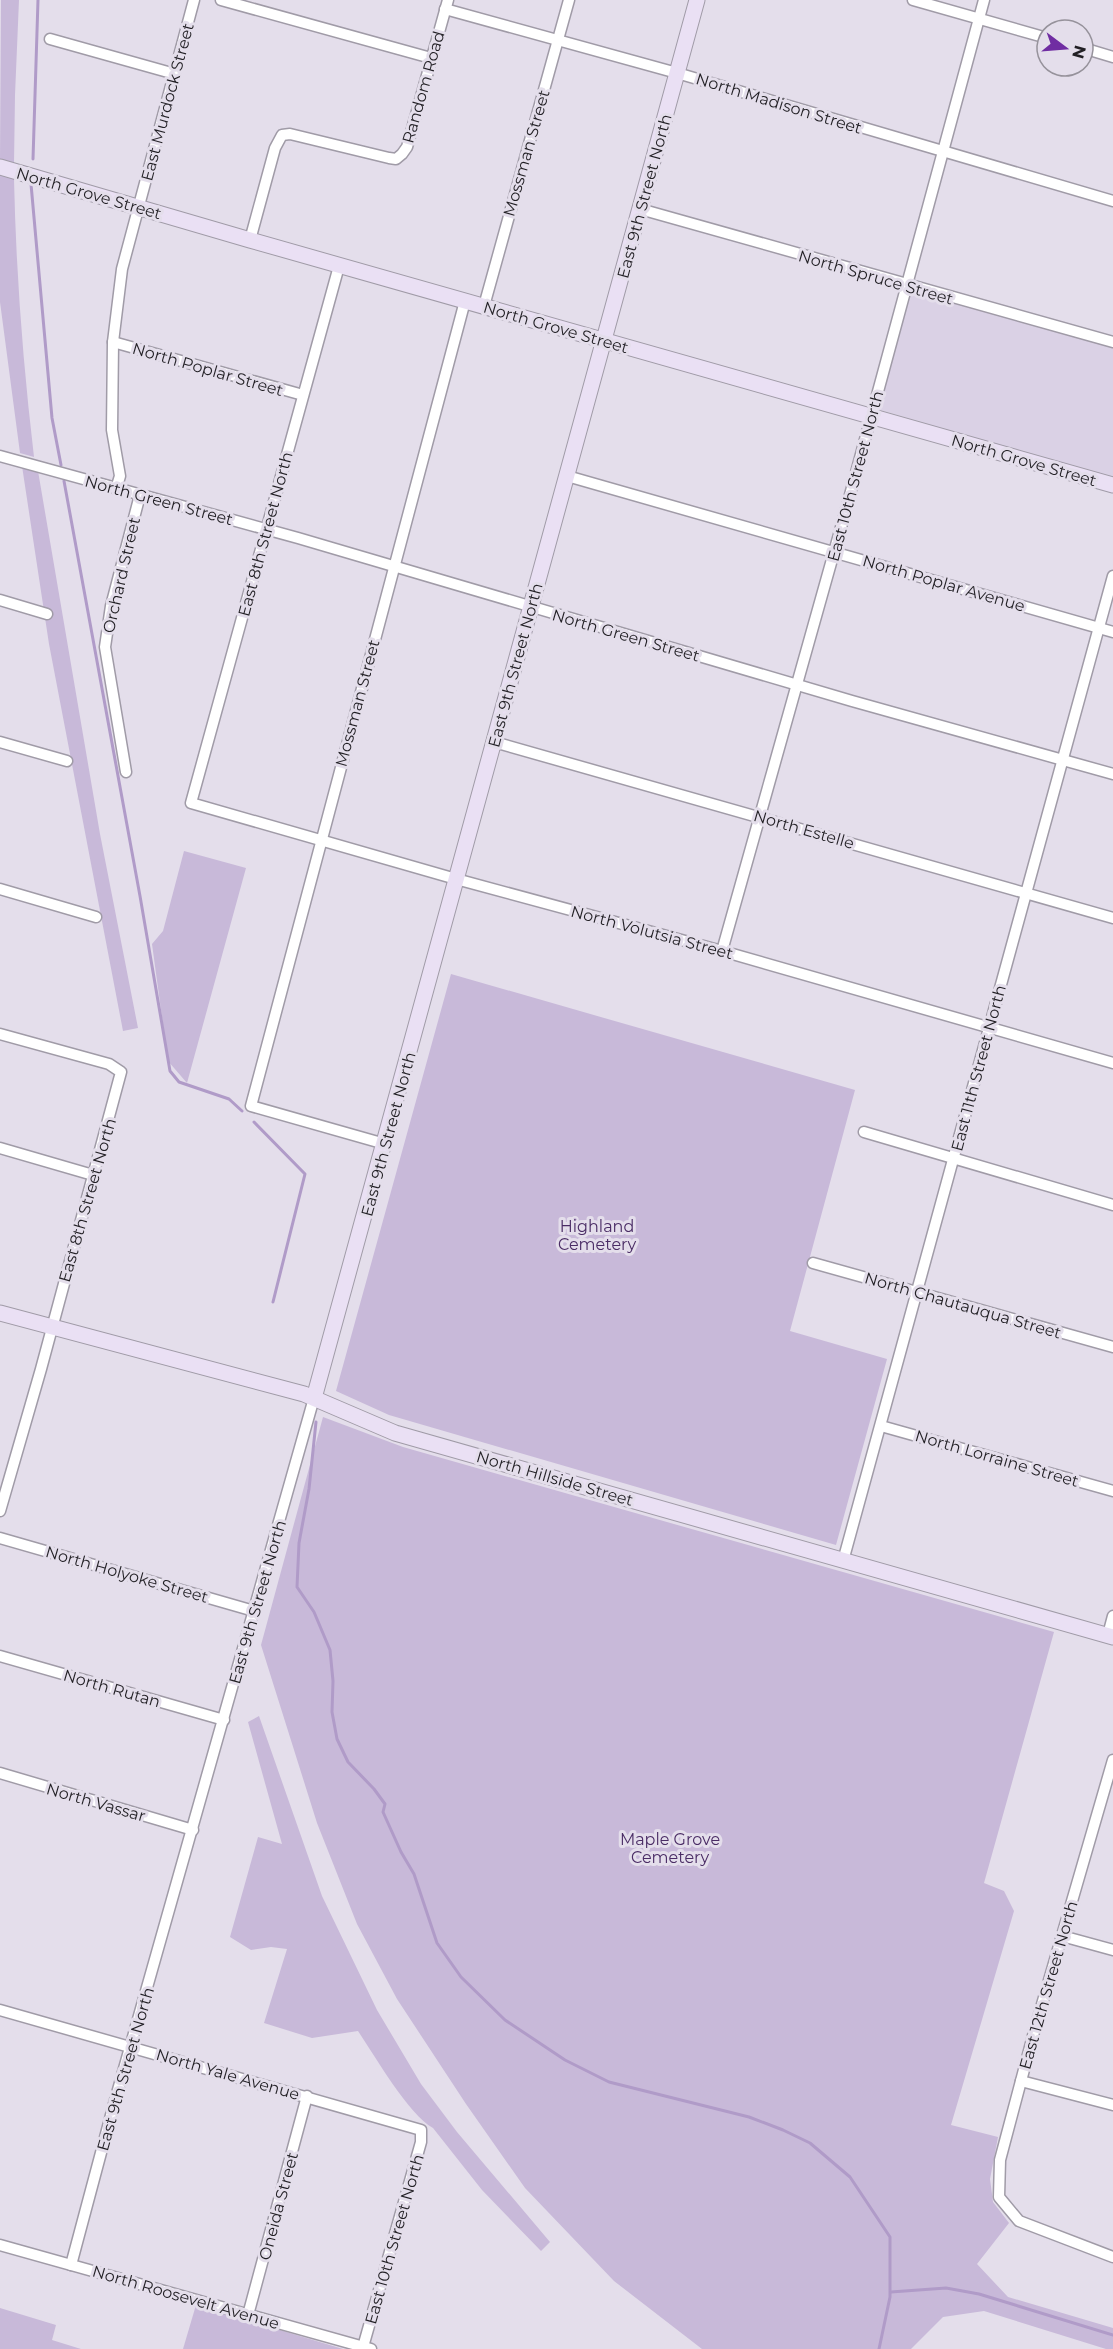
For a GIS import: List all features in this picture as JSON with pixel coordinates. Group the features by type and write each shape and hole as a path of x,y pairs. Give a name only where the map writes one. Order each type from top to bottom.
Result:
{"street":[{"name":"East Murdock Street","path":"117,489 120,476 112,430 113,342 122,269 194,0"},
{"path":"221,0 431,58"},
{"name":"Mossman Street","path":"483,306 569,0"},
{"name":"East 9th Street North","path":"71,2265 385,1144 697,0"},
{"path":"913,0 1035,35"},
{"name":"East 10th Street North","path":"722,951 984,0"},
{"name":"Random Road","path":"250,240 274,148 282,135 290,134 396,159 402,154 407,147 446,4"},
{"name":"North Madison Street","path":"446,4 558,40 1113,201"},
{"path":"50,39 175,74"},
{"path":"1095,52 1113,57"},
{"name":"North Grove Street","path":"0,167 339,266 1113,485"},
{"name":"North Spruce Street","path":"640,209 1113,342"},
{"name":"East 8th Street North","path":"191,803 339,266"},
{"name":"Mossman Street","path":"385,1144 251,1106 465,301"},
{"name":"North Poplar Street","path":"113,342 303,395"},
{"name":"North Green Street","path":"1,459 266,530 796,685 1113,774"},
{"name":"North Poplar Avenue","path":"567,476 1113,632"},
{"name":"Orchard Street","path":"126,766 105,647 111,606 140,495"},
{"name":"East 11th Street North","path":"843,1561 1113,576"},
{"path":"0,600 47,614"},
{"path":"0,742 67,761"},
{"name":"North Estelle","path":"494,742 1113,918"},
{"name":"North Volutsia Street","path":"191,803 1113,1062"},
{"path":"0,889 96,917"},
{"name":"East 8th Street North","path":"0,1034 109,1064 121,1072 0,1511"},
{"path":"864,1132 1113,1204"},
{"path":"0,1148 93,1175"},
{"name":"North Chautauqua Street","path":"813,1263 1113,1347"},
{"name":"North Hillside Street","path":"0,1313 257,1380 314,1398 395,1433 1110,1636"},
{"name":"North Lorraine Street","path":"880,1426 1113,1491"},
{"name":"North Holyoke Street","path":"0,1539 254,1611"},
{"path":"1110,1636 1113,1616"},
{"name":"North Rutan","path":"0,1656 224,1720"},
{"name":"East 12th Street North","path":"1113,1760 1108,1794 1062,1936 1000,2160 999,2197 1019,2221 1113,2257"},
{"name":"North Vassar","path":"0,1773 193,1830"},
{"path":"1062,1936 1113,1950"},
{"name":"North Yale Avenue","path":"0,2010 421,2130"},
{"path":"1021,2081 1113,2105"},
{"name":"Oneida Street","path":"248,2315 307,2096"},
{"name":"East 10th Street North","path":"367,2348 421,2142 421,2130"},
{"name":"North Roosevelt Avenue","path":"0,2245 367,2348"}],"shaded area":[{"path":"914,291 1113,347 1113,479 880,410 879,406 911,293"}],"green space":[{"path":"1,0 19,0 14,164 0,160"},
{"path":"0,174 14,179 16,249 34,457 20,453 0,302"},
{"path":"22,466 38,471 100,834 138,1028 123,1031 49,644"},
{"path":"184,851 246,868 187,1083 168,1061 152,944 163,931"},
{"name":"Highland Cemetery","path":"451,974 855,1090 790,1331 887,1359 836,1545 389,1415 336,1391"},
{"name":"Maple Grove Cemetery","path":"323,1417 403,1447 1054,1632 984,1883 1004,1891 1014,1911 951,2125 998,2137 990,2179 993,2202 1009,2223 977,2264 1008,2297 1113,2328 1113,2349 1106,2349 984,2311 943,2317 911,2349 702,2349 614,2281 525,2188 397,1999 357,1924 317,1823 261,1645"},
{"path":"259,1716 322,1896 377,2010 421,2084 457,2132 550,2242 541,2251 482,2190 433,2128 423,2121 403,2098 358,2031 312,2038 264,2023 287,1949 271,1947 251,1950 230,1937 258,1837 282,1844 248,1722"},
{"path":"196,2305 343,2349 183,2349"},
{"path":"0,2308 56,2325 52,2340 81,2349 0,2349"}],"waterway":[{"path":"33,159 38,0"},
{"path":"31,184 52,418 61,465"},
{"path":"64,481 170,1071 179,1082 229,1099 242,1111"},
{"path":"254,1122 305,1174 273,1302"},
{"path":"316,1422 309,1489 299,1543 297,1587 314,1612 330,1650 333,1681 332,1712 337,1739 348,1762 385,1804 383,1812 414,1874 437,1943 461,1977 505,2020 565,2060 609,2082 749,2117 783,2130 810,2143 850,2177 890,2237 890,2297 879,2349"},
{"path":"891,2292 946,2288 979,2294 1113,2335"}]}
